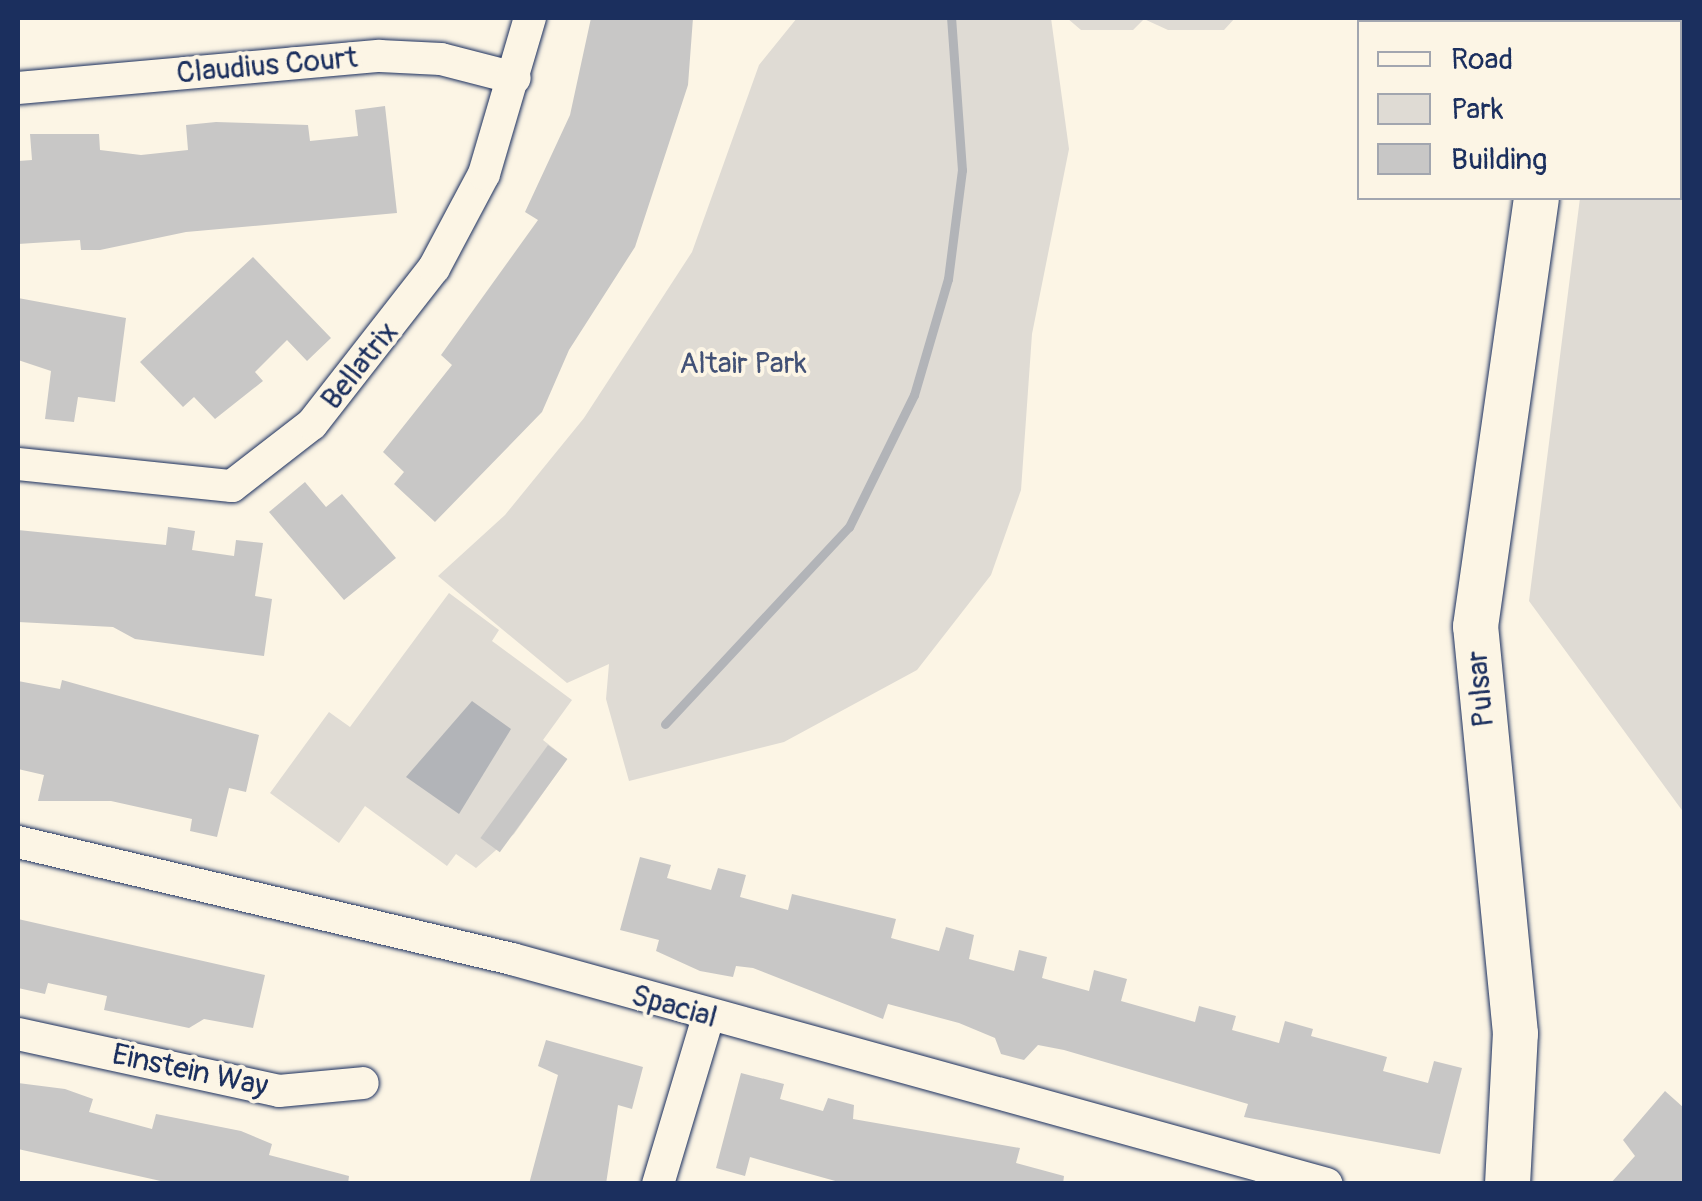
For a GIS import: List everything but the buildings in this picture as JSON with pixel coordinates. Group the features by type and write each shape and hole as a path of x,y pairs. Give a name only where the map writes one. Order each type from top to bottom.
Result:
{"street":[{"name":"Bellatrix","path":"18,464 232,486 312,424 434,268 484,174 530,18"},
{"name":"Claudius Court","path":"18,88 380,56 442,59 515,78"},
{"name":"Pulsar","path":"1507,1184 1515,1033 1475,626 1536,200"},
{"name":"Spacial","path":"18,842 512,960 708,1017 1327,1184"},
{"path":"658,1184 708,1017"},
{"name":"Einstein Way","path":"18,1034 279,1092 364,1083"}],"green space":[{"name":"Altair Park","path":"797,18 1051,18 1069,149 1032,334 1021,490 991,575 917,670 784,742 629,781 606,699 609,664 567,683 438,576 505,515 584,418 692,252 759,65"},
{"path":"1067,18 1235,18 1224,30 1168,30 1144,19 1133,30 1081,30"},
{"path":"1603,18 1684,18 1684,813 1529,601 1580,200 1682,200 1682,20"},
{"path":"449,593 499,630 492,641 572,700 543,740 567,759 514,834 476,868 456,854 447,866 365,806 339,843 270,793 329,712 350,727"}],"shaded area":[{"path":"472,701 511,729 459,814 406,777"}],"waterway":[{"path":"665,724 849,527 914,395 948,279 962,170 951,18"}]}
